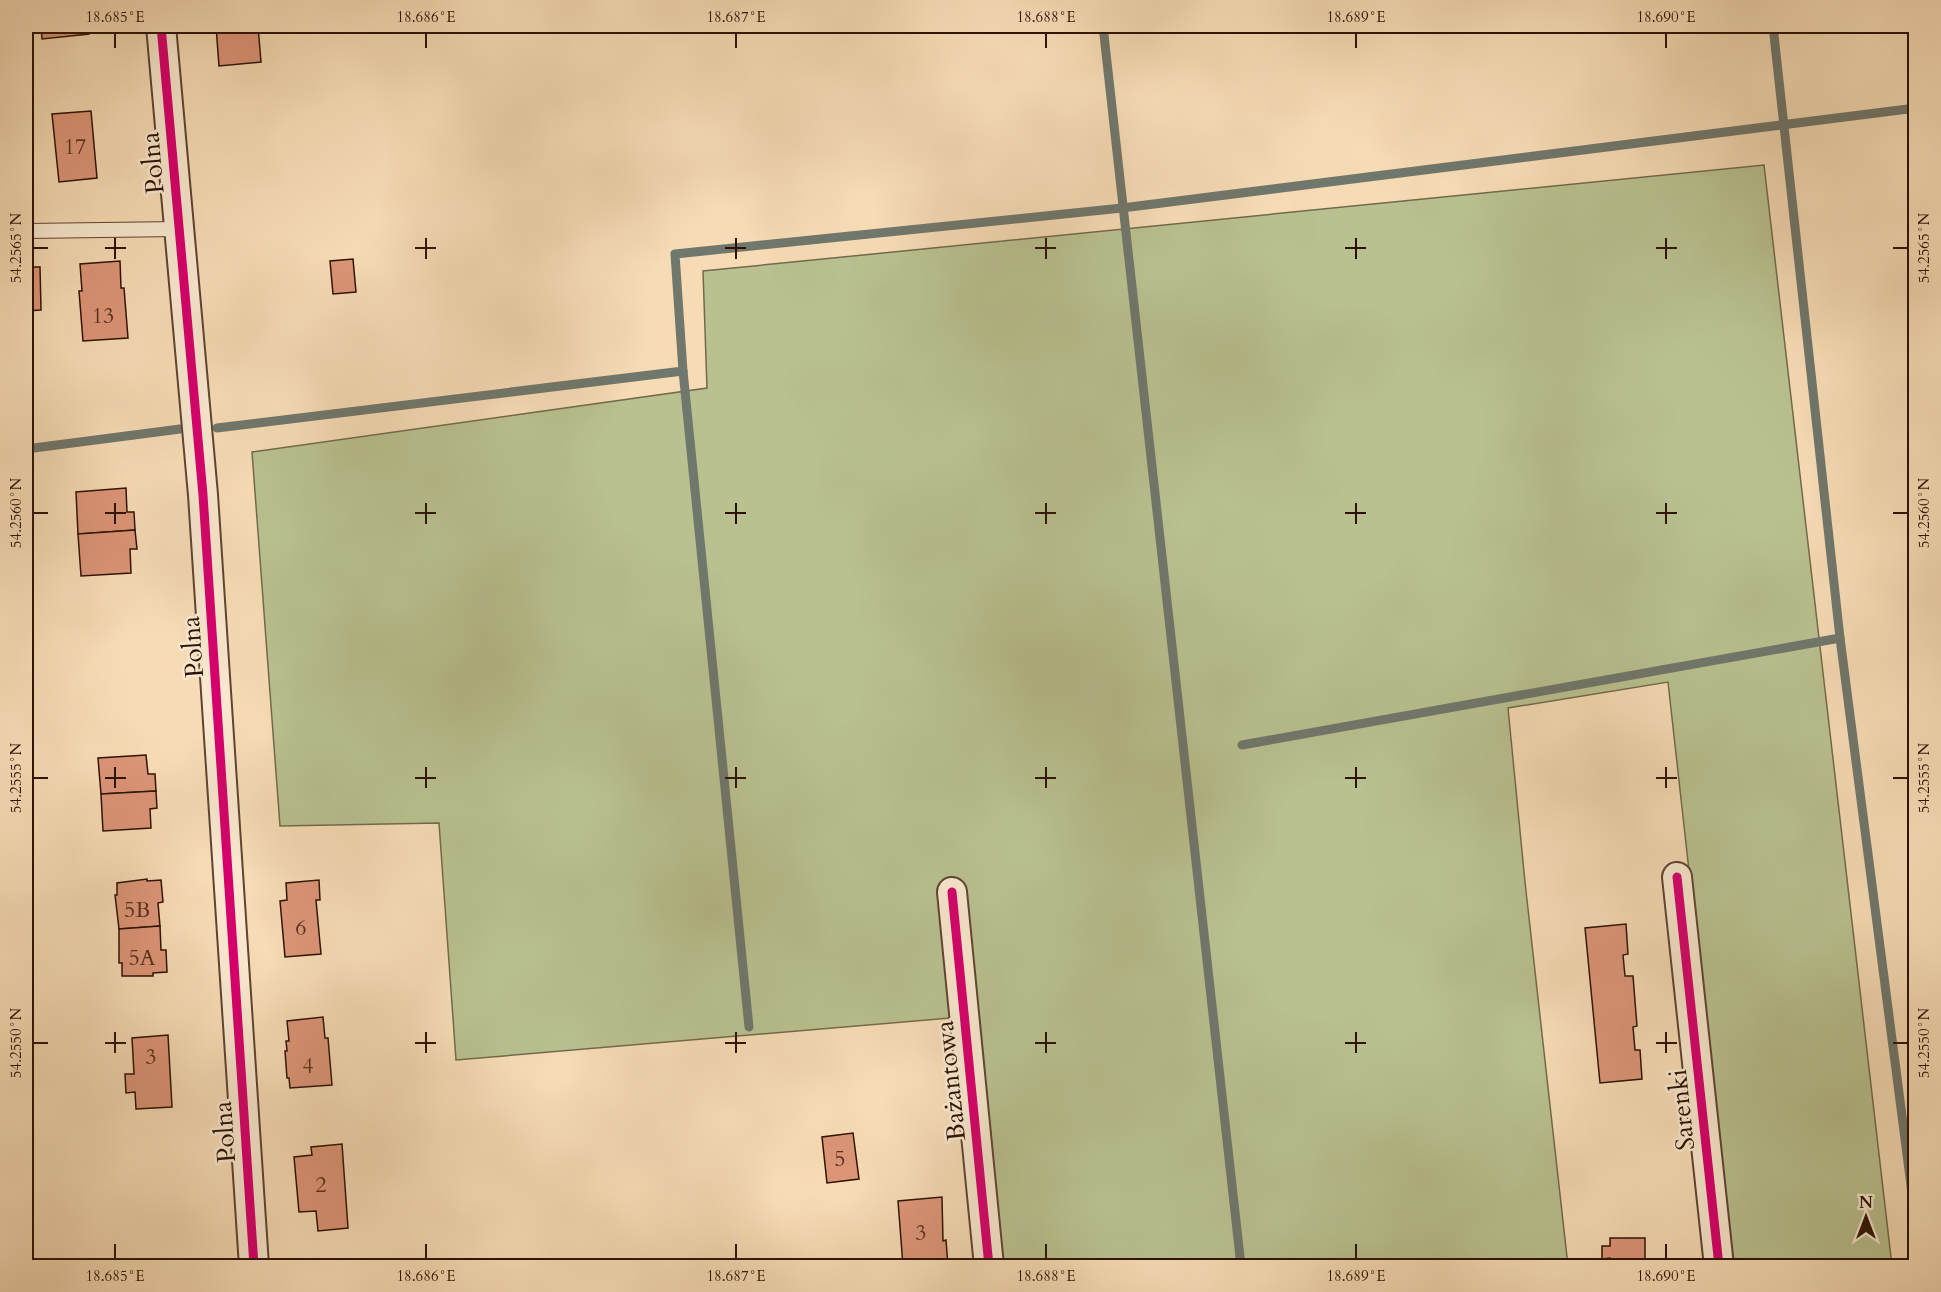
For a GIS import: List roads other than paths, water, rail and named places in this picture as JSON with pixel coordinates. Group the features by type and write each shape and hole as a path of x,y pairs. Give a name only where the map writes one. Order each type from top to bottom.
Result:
{"street":[{"name":"Polna","path":"161,26 203,495 254,1266"},
{"name":"Sarenki","path":"1677,877 1719,1266"},
{"name":"Bażantowa","path":"952,892 989,1266"}],"lane":[{"path":"26,231 179,229"}],"waterway":[{"path":"1103,26 1241,1266"},
{"path":"1773,26 1840,638 1916,1224"},
{"path":"217,428 683,371 675,254 1122,208 1916,108"},
{"path":"683,371 749,1027"},
{"path":"26,449 180,429"},
{"path":"1242,745 1840,638"}]}
